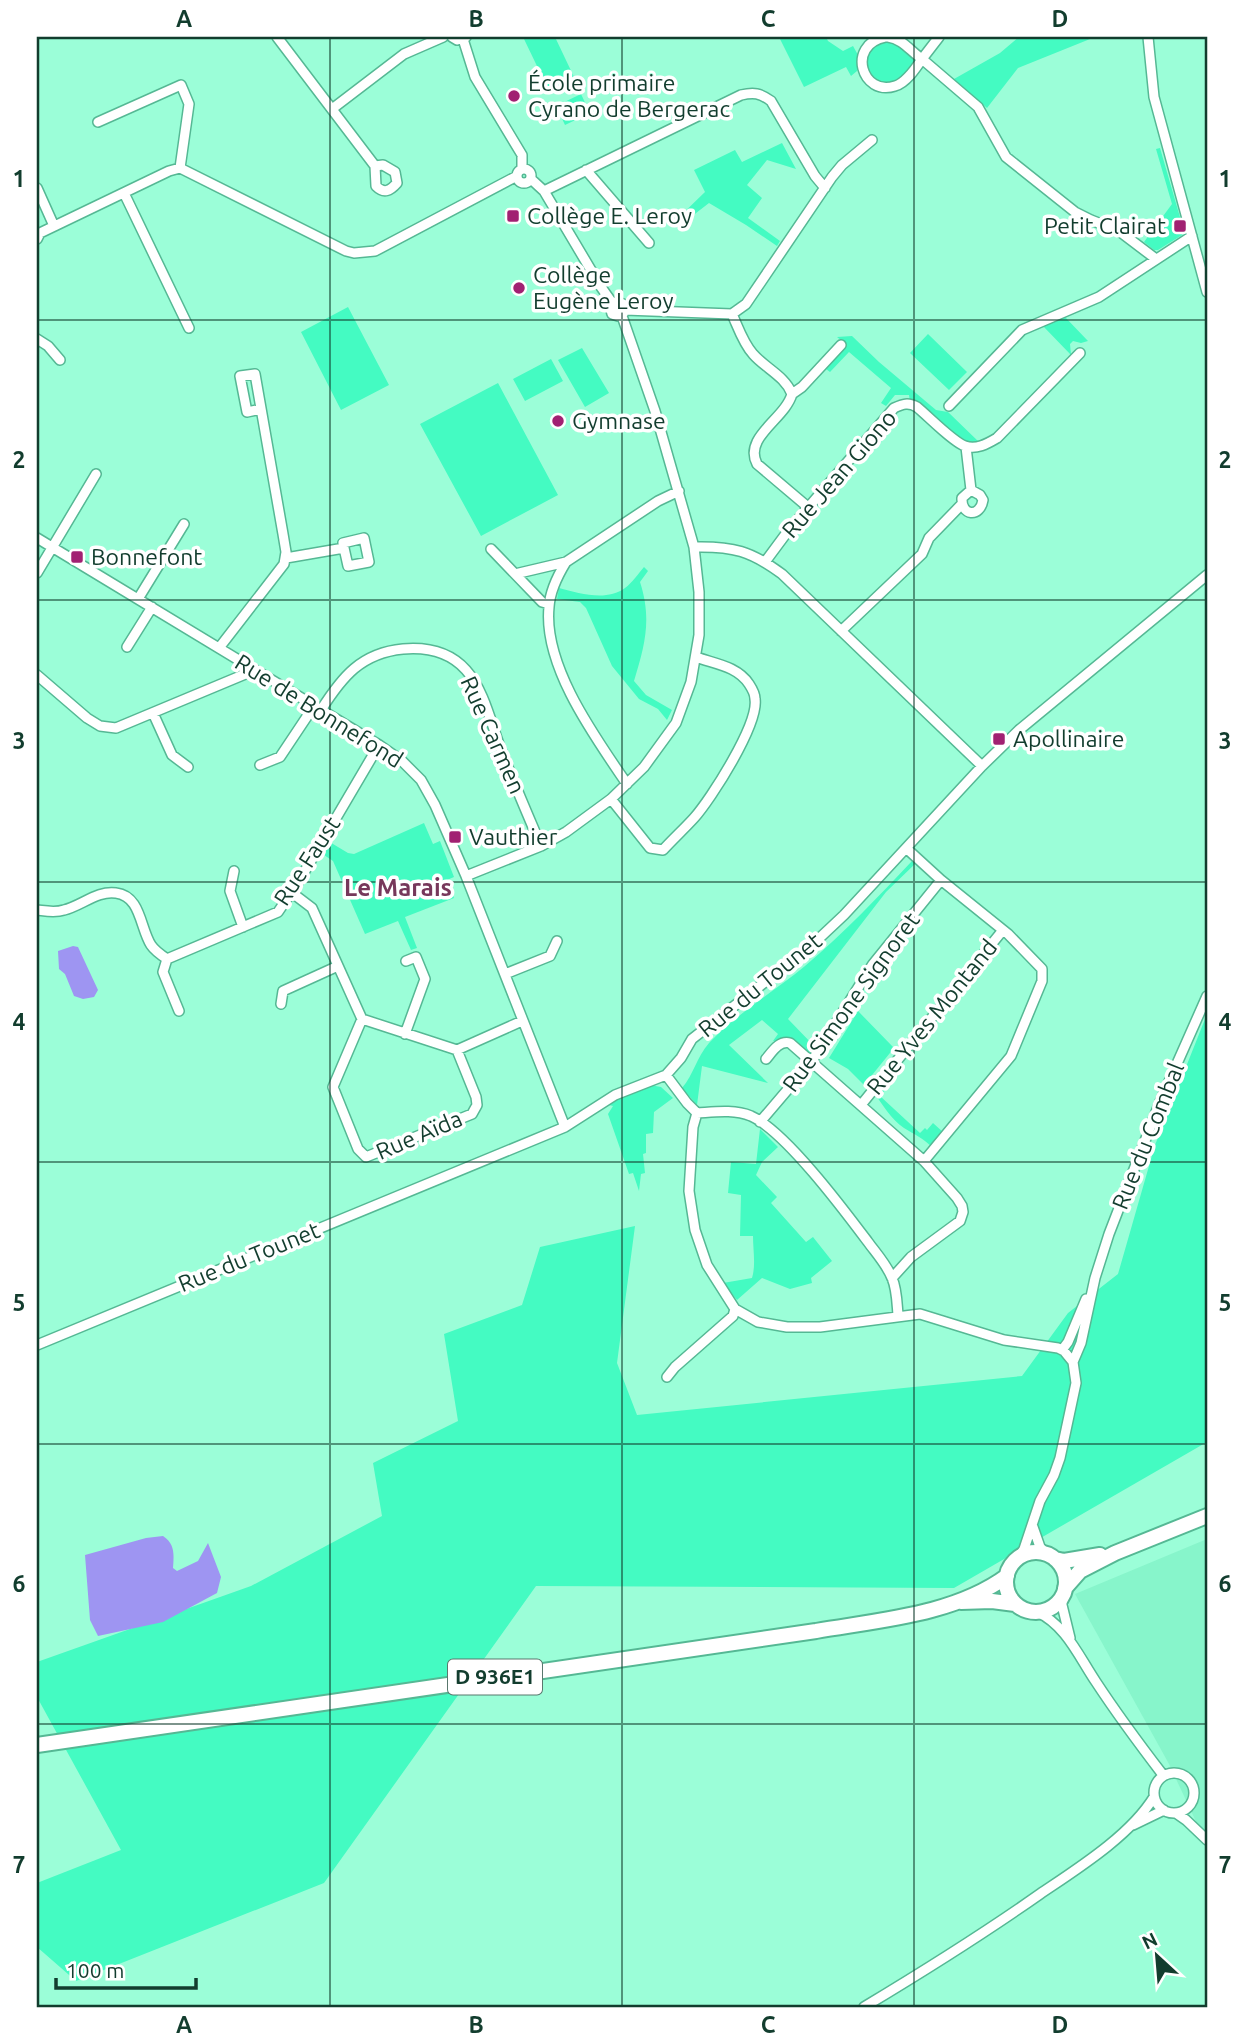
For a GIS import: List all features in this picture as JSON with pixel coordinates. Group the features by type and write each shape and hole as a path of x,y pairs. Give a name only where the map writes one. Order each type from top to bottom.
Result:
{"main road":[{"path":"1115,1553 1064,1561 1037,1552 1027,1554 1018,1558 1009,1569 1006,1586 1009,1596 1015,1604 1029,1611 1047,1610 1056,1605 1080,1571 1115,1553 1207,1516"},
{"path":"1051,1557 1064,1572 1064,1592"},
{"name":"D 936E1","path":"37,1745 892,1618 953,1603 988,1588 1007,1576"},
{"name":"D 936E1","path":"953,1603 992,1601 1015,1604"}],"street":[{"path":"277,37 375,166"},
{"path":"332,109 404,54 443,37"},
{"path":"452,37 457,40 464,38 475,77 522,155 519,172"},
{"path":"939,37 922,59 903,82 886,88 878,86 865,75 862,58 870,43 887,37 903,42 914,54 922,59 978,107 1006,157 1075,212 1119,231 1156,259"},
{"path":"1148,37 1154,97 1207,292"},
{"path":"98,122 181,85 189,104 180,168"},
{"path":"544,191 752,92 771,101 815,176 825,188"},
{"path":"37,239 40,233 54,226 180,168 346,251 375,251 528,169 531,179 544,191 613,304 612,314 732,314 746,304 842,165 872,139"},
{"path":"586,170 649,243"},
{"path":"37,188 54,226"},
{"path":"124,193 189,328"},
{"path":"948,406 1022,330 1099,297 1192,236"},
{"path":"466,876 541,846 566,832 611,799 644,767 676,723 691,682 699,635 699,592 694,547 655,411 623,313"},
{"path":"732,314 753,354 789,386 792,394"},
{"path":"37,339 48,346 60,360"},
{"path":"809,508 757,464 753,456 754,446 786,407 792,394 802,387 841,345"},
{"path":"971,490 966,447 978,447 997,438 1080,353"},
{"name":"Rue Jean Giono","path":"765,562 772,550 886,415 903,404 917,407 966,447"},
{"path":"219,648 275,577 286,558 261,409"},
{"path":"37,573 96,474"},
{"path":"971,490 983,500 981,509 975,513 970,513 962,504 962,498 971,490"},
{"path":"627,784 582,718 572,697 551,640 549,604 559,574 566,562 576,553 658,501 679,491"},
{"path":"841,631 922,554 929,538 962,504"},
{"path":"138,599 184,524"},
{"name":"Rue de Bonnefond","path":"37,538 379,745 421,780 466,876 565,1127"},
{"path":"694,547 725,546 746,552 782,574 982,766"},
{"path":"286,558 344,548"},
{"path":"491,549 542,602 549,604"},
{"path":"514,574 566,562"},
{"name":"Rue du Tounet","path":"37,1345 565,1127 615,1095 666,1075 681,1058 692,1039 811,946 844,915 982,766 1019,730 1207,575"},
{"path":"127,647 152,607"},
{"name":"Rue Carmen","path":"260,765 280,757 318,708 363,660 383,651 430,649 451,658 466,670 478,690 541,846"},
{"path":"611,799 650,848 663,850 694,818 719,785 754,714 755,699 750,685 741,675 696,657"},
{"path":"37,675 87,718 100,726 116,728 255,670"},
{"path":"153,713 172,755 188,767"},
{"name":"Rue Faust","path":"167,959 278,912 379,745"},
{"path":"906,848 1003,930 1042,969 1042,981 1011,1056 924,1161"},
{"path":"234,871 230,891 243,927"},
{"name":"Rue Simone Signoret","path":"760,1122 812,1061 873,964 941,880"},
{"path":"291,892 312,908 362,1019 457,1050 522,1021"},
{"path":"37,910 67,910 103,894 116,893 127,897 134,904 150,943 167,959 163,972 178,1011"},
{"name":"Rue Yves Montand","path":"861,1104 1003,930"},
{"path":"505,974 550,956 557,940"},
{"path":"405,1034 425,979 416,957 406,961"},
{"path":"281,1004 283,991 338,967"},
{"name":"Rue du Combal","path":"1018,1558 1060,1458 1076,1383 1073,1363 1081,1343 1095,1279 1109,1234 1160,1102 1207,996"},
{"name":"Rue Aïda","path":"362,1019 333,1087 358,1149 366,1157 472,1114 477,1105 476,1097 457,1050"},
{"path":"766,1059 781,1043 790,1043 924,1161 962,1206 960,1221 911,1258 892,1278"},
{"path":"666,1075 697,1113 726,1111 750,1115 785,1143 850,1218 892,1278 898,1315"},
{"path":"697,1113 693,1127 689,1191 695,1230 708,1265 735,1309 758,1322 787,1327 820,1327 920,1314 1004,1340 1062,1350 1070,1356 1073,1363"},
{"name":"Rue du Combal","path":"1062,1350 1095,1279"},
{"path":"667,1377 733,1316 735,1309"},
{"path":"1032,1525 1040,1547 1051,1557"},
{"path":"1064,1592 1062,1605 1070,1640"},
{"path":"1037,1612 1046,1616 1070,1640 1094,1681 1163,1775"},
{"path":"1198,1830 1191,1814 1194,1794 1187,1777 1173,1772 1163,1775 1153,1790 1158,1806 1176,1813 1207,1840"},
{"path":"864,2007 924,1972 1084,1864 1128,1828 1154,1797"},
{"path":"1176,1813 1185,1810 1192,1803"},
{"path":"1128,1828 1164,1810"}],"shaded area":[{"path":"555,37 574,77 548,89 524,39"},
{"path":"779,37 826,37 843,51 853,46 858,55 857,71 851,76 846,67 804,87"},
{"path":"1019,37 1095,37 1018,68 987,108 954,79 1000,53"},
{"path":"880,41 900,46 915,60 897,81 884,84 874,79 866,70 867,52"},
{"path":"581,94 590,113 565,125 556,106"},
{"path":"782,143 796,169 767,160 747,185 762,198 748,218 780,241 777,246 709,203 678,227 674,222 705,192 694,170 735,150 742,162"},
{"path":"1160,148 1184,231 1182,235 1154,250 1144,242 1172,204 1156,149"},
{"path":"348,307 389,385 341,410 301,332"},
{"path":"1065,317 1088,341 1073,341 1070,344 1071,355 1042,325"},
{"path":"928,334 967,372 949,390 910,353"},
{"path":"852,336 936,410 948,412 980,443 972,443 955,435 919,403 910,402 909,395 895,395 886,406 881,403 891,388 849,352 830,372 826,369 847,345 837,337"},
{"path":"582,348 609,393 585,407 558,360"},
{"path":"551,359 563,381 525,401 513,379"},
{"path":"498,383 558,495 481,536 420,424"},
{"path":"644,567 648,571 640,582 646,608 646,632 634,681 646,695 672,710 667,720 658,709 639,699 612,666 586,608 580,602 557,599 559,588 592,595 618,592 630,584"},
{"path":"424,823 433,844 440,841 454,877 447,880 454,898 405,917 417,948 411,950 398,921 365,934 333,861 321,853 328,841 354,854"},
{"path":"912,861 916,863 886,892 788,1019 816,1048 811,1056 790,1039 773,1041 778,1034 762,1020 729,1045 768,1083 702,1066 697,1105 682,1088 709,1043 731,1022 819,953"},
{"path":"78,947 98,990 94,997 83,999 74,996 65,974 59,969 58,951"},
{"path":"858,1011 894,1048 864,1085 848,1069 829,1058"},
{"path":"1207,1014 1207,1442 954,1588 536,1586 324,1883 76,1981 37,1947 37,1883 121,1850 37,1697 37,1662 251,1586 382,1516 373,1463 458,1421 444,1334 522,1305 540,1247 635,1226 617,1363 637,1415 1022,1376 1068,1313 1118,1274 1155,1145"},
{"path":"650,1085 661,1087 673,1098 654,1112 653,1133 646,1134 646,1153 643,1154 645,1173 641,1174 639,1191 633,1173 629,1174 608,1114 613,1106 609,1105"},
{"path":"883,1086 886,1089 880,1096 920,1133 933,1123 944,1133 932,1147 899,1124 888,1112 874,1093"},
{"path":"760,1129 778,1147 762,1162 756,1175 777,1197 771,1203 806,1242 813,1237 832,1261 811,1278 812,1283 790,1289 762,1278 737,1300 723,1283 752,1278 754,1257 753,1236 740,1236 741,1195 728,1193 731,1162 756,1164"},
{"path":"163,1536 172,1546 173,1568 177,1571 198,1561 208,1543 221,1577 217,1593 163,1622 98,1636 90,1620 85,1555"},
{"path":"1207,1539 1207,1845 1169,1764 1075,1594"}],"place":[{"name":"École primaire Cyrano de Bergerac","path":"514,96"},
{"name":"Collège E. Leroy","path":"513,216"},
{"name":"Petit Clairat","path":"1180,226"},
{"name":"Collège Eugène Leroy","path":"519,288"},
{"name":"Gymnase","path":"558,421"},
{"name":"Bonnefont","path":"77,557"},
{"name":"Apollinaire","path":"999,739"},
{"name":"Vauthier","path":"455,837"}],"district":[{"name":"Le Marais","path":"398,888"}]}
